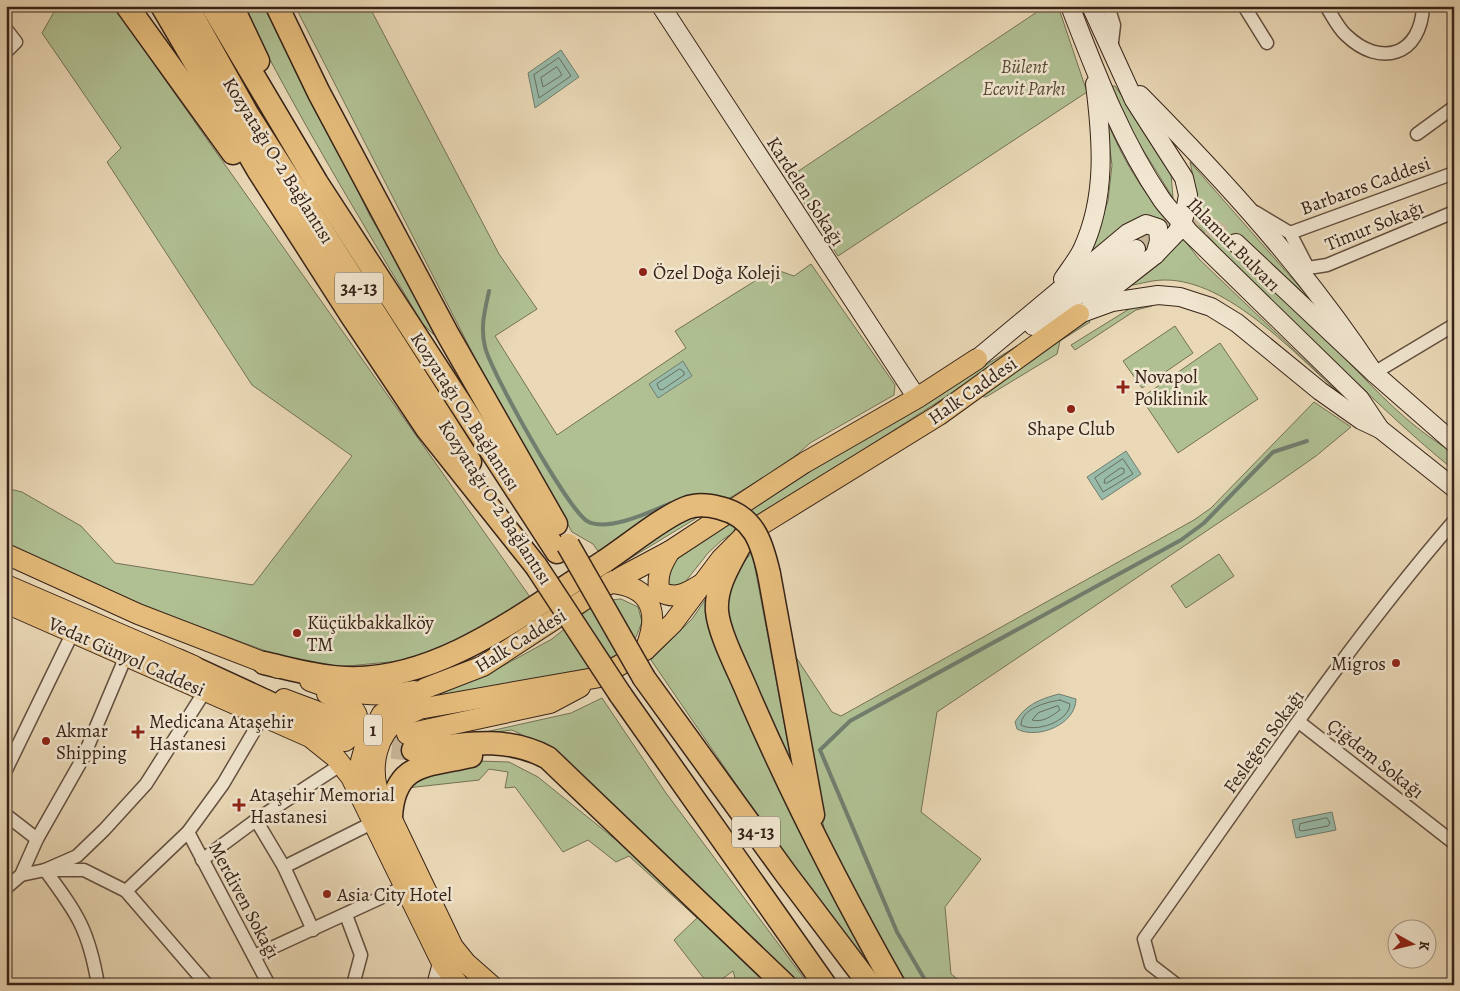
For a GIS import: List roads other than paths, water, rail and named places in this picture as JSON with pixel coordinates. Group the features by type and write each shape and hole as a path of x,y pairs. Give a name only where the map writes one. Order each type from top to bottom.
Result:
{"highway":[{"path":"127,6 351,315"},
{"path":"162,6 258,170 427,429 536,566"},
{"name":"Kozyatağı O-2 Bağlantısı","path":"187,6 248,114 536,566 620,694 825,985"},
{"name":"Kozyatağı O-2 Bağlantısı","path":"212,6 317,183 375,269"},
{"path":"232,6 268,80 375,269"},
{"path":"276,6 318,93 563,548"},
{"name":"Kozyatağı O2 Bağlantısı","path":"375,269 563,548"},
{"path":"264,663 310,674 348,678 422,667 454,654 605,561 686,508 708,505 732,511 746,520 760,541 768,574 812,812 837,884"},
{"path":"746,534 726,572 717,597 717,613 729,650 766,736 837,884 894,985"},
{"name":"34-13","path":"563,548 644,678 786,874 870,985"},
{"path":"180,661 343,729"},
{"path":"410,742 503,743 534,751 548,758 785,985"},
{"path":"382,820 397,785 418,768 477,755 498,754 516,756 528,760 562,786 657,864"}],"main road":[{"name":"Kardelen Sokağı","path":"661,6 917,398"},
{"path":"1048,301 1082,250 1093,216 1102,172 1101,128 1092,64 1070,6"},
{"name":"Halk Caddesi","path":"644,650 673,622 721,559 746,534 939,414 1079,314 1155,255 1177,232 1187,207 1184,178 1128,87 1111,54 1091,6"},
{"name":"Ihlamur Bulvarı","path":"1092,64 1134,156 1164,202 1360,399 1380,429"},
{"name":"Halk Caddesi","path":"1128,87 1140,95 1178,134 1286,255 1305,272 1374,373"},
{"path":"977,359 1139,226 1146,224 1158,228 1159,241 1155,255"},
{"path":"1236,243 1374,373 1454,443"},
{"path":"977,359 1014,339 1065,305 1136,248"},
{"name":"Ihlamur Bulvarı","path":"1079,314 1112,302 1158,295 1198,301 1223,313 1320,391 1361,420 1380,429 1454,488"},
{"name":"Halk Caddesi","path":"426,688 483,666 610,583 670,551 804,463 917,398 977,359"},
{"path":"670,551 662,563 657,579 659,591 668,596 680,595 700,585"},
{"path":"6,554 138,614 317,684 352,693 397,694 426,688"},
{"path":"610,583 632,587 642,593 650,603 653,613 651,635 644,650"},
{"path":"6,585 180,661"},
{"name":"Vedat Günyol Caddesi","path":"6,603 310,737 342,764 362,796 382,820 453,947 466,963 491,985"},
{"name":"Vedat Günyol Caddesi","path":"459,985 442,963 404,887 382,820 374,776 377,749 397,720 419,709 600,677 644,650"},
{"path":"264,663 348,704 356,712 359,720 357,731 351,738 345,741 336,741 310,737"},
{"path":"410,742 550,703 600,677"},
{"name":"1","path":"362,796 359,774 361,761 373,728 382,714 426,688"},
{"path":"436,985 442,963"}],"street":[{"path":"1108,6 1114,25 1111,54"},
{"path":"1244,6 1267,43"},
{"path":"1326,6 1344,35 1365,50 1384,54 1395,53 1408,46 1417,33 1423,6"},
{"path":"6,29 16,42 6,52"},
{"path":"1417,134 1454,107"},
{"name":"Barbaros Caddesi","path":"1290,233 1454,173"},
{"path":"1240,203 1290,233 1305,272"},
{"name":"Timur Sokağı","path":"1305,272 1354,255 1454,212"},
{"path":"1374,373 1454,325"},
{"name":"Fesleğen Sokağı","path":"1177,985 1151,965 1144,939 1299,722 1413,568 1454,521"},
{"path":"6,770 73,632"},
{"path":"6,888 21,874 36,838 83,758 126,656"},
{"path":"45,870 77,856 146,784 205,691"},
{"path":"126,891 188,832 223,784 263,716"},
{"name":"Çiğdem Sokağı","path":"1299,722 1454,843"},
{"path":"202,860 256,820 342,764"},
{"path":"6,815 36,838"},
{"path":"256,820 284,867 312,930"},
{"path":"284,867 382,820"},
{"name":"Merdiven Sokağı","path":"188,832 269,985"},
{"path":"45,870 76,912 89,941 98,985"},
{"path":"21,874 45,870 84,870 126,891 207,985"},
{"path":"254,956 404,887"},
{"path":"346,915 361,955 353,985"}],"water":[{"path":"561,50 579,77 535,108 528,73"},
{"path":"683,361 692,376 658,398 649,384"},
{"path":"1126,451 1141,474 1102,500 1087,477"},
{"path":"1059,694 1076,699 1070,716 1063,722 1045,731 1026,732 1017,729 1015,722 1023,711 1039,701"},
{"path":"1332,812 1336,830 1296,838 1292,820"}],"waterway":[{"path":"489,291 483,332 485,347 490,361 531,438 563,492 577,511 587,521 596,524 606,524 629,520 671,503"},
{"path":"928,985 897,932 820,750 850,721 1181,540 1204,523 1273,452 1307,441"}],"tunnel":[{"path":"1136,249 1163,229 1174,223 1185,221 1196,221 1208,225 1236,243"},
{"path":"359,744 413,750"}],"place":[{"name":"Özel Doğa Koleji","path":"643,272"},
{"name":"Novapol Poliklinik","path":"1123,387"},
{"name":"Shape Club","path":"1071,409"},
{"name":"Küçükbakkalköy TM","path":"297,633"},
{"name":"Migros","path":"1396,663"},
{"name":"Medicana Ataşehir Hastanesi","path":"138,732"},
{"name":"Akmar Shipping","path":"46,741"},
{"name":"Ataşehir Memorial Hastanesi","path":"239,805"},
{"name":"Asia City Hotel","path":"327,894"}],"park label":[{"name":"Bülent Ecevit Parkı","path":"1024,77"}]}
